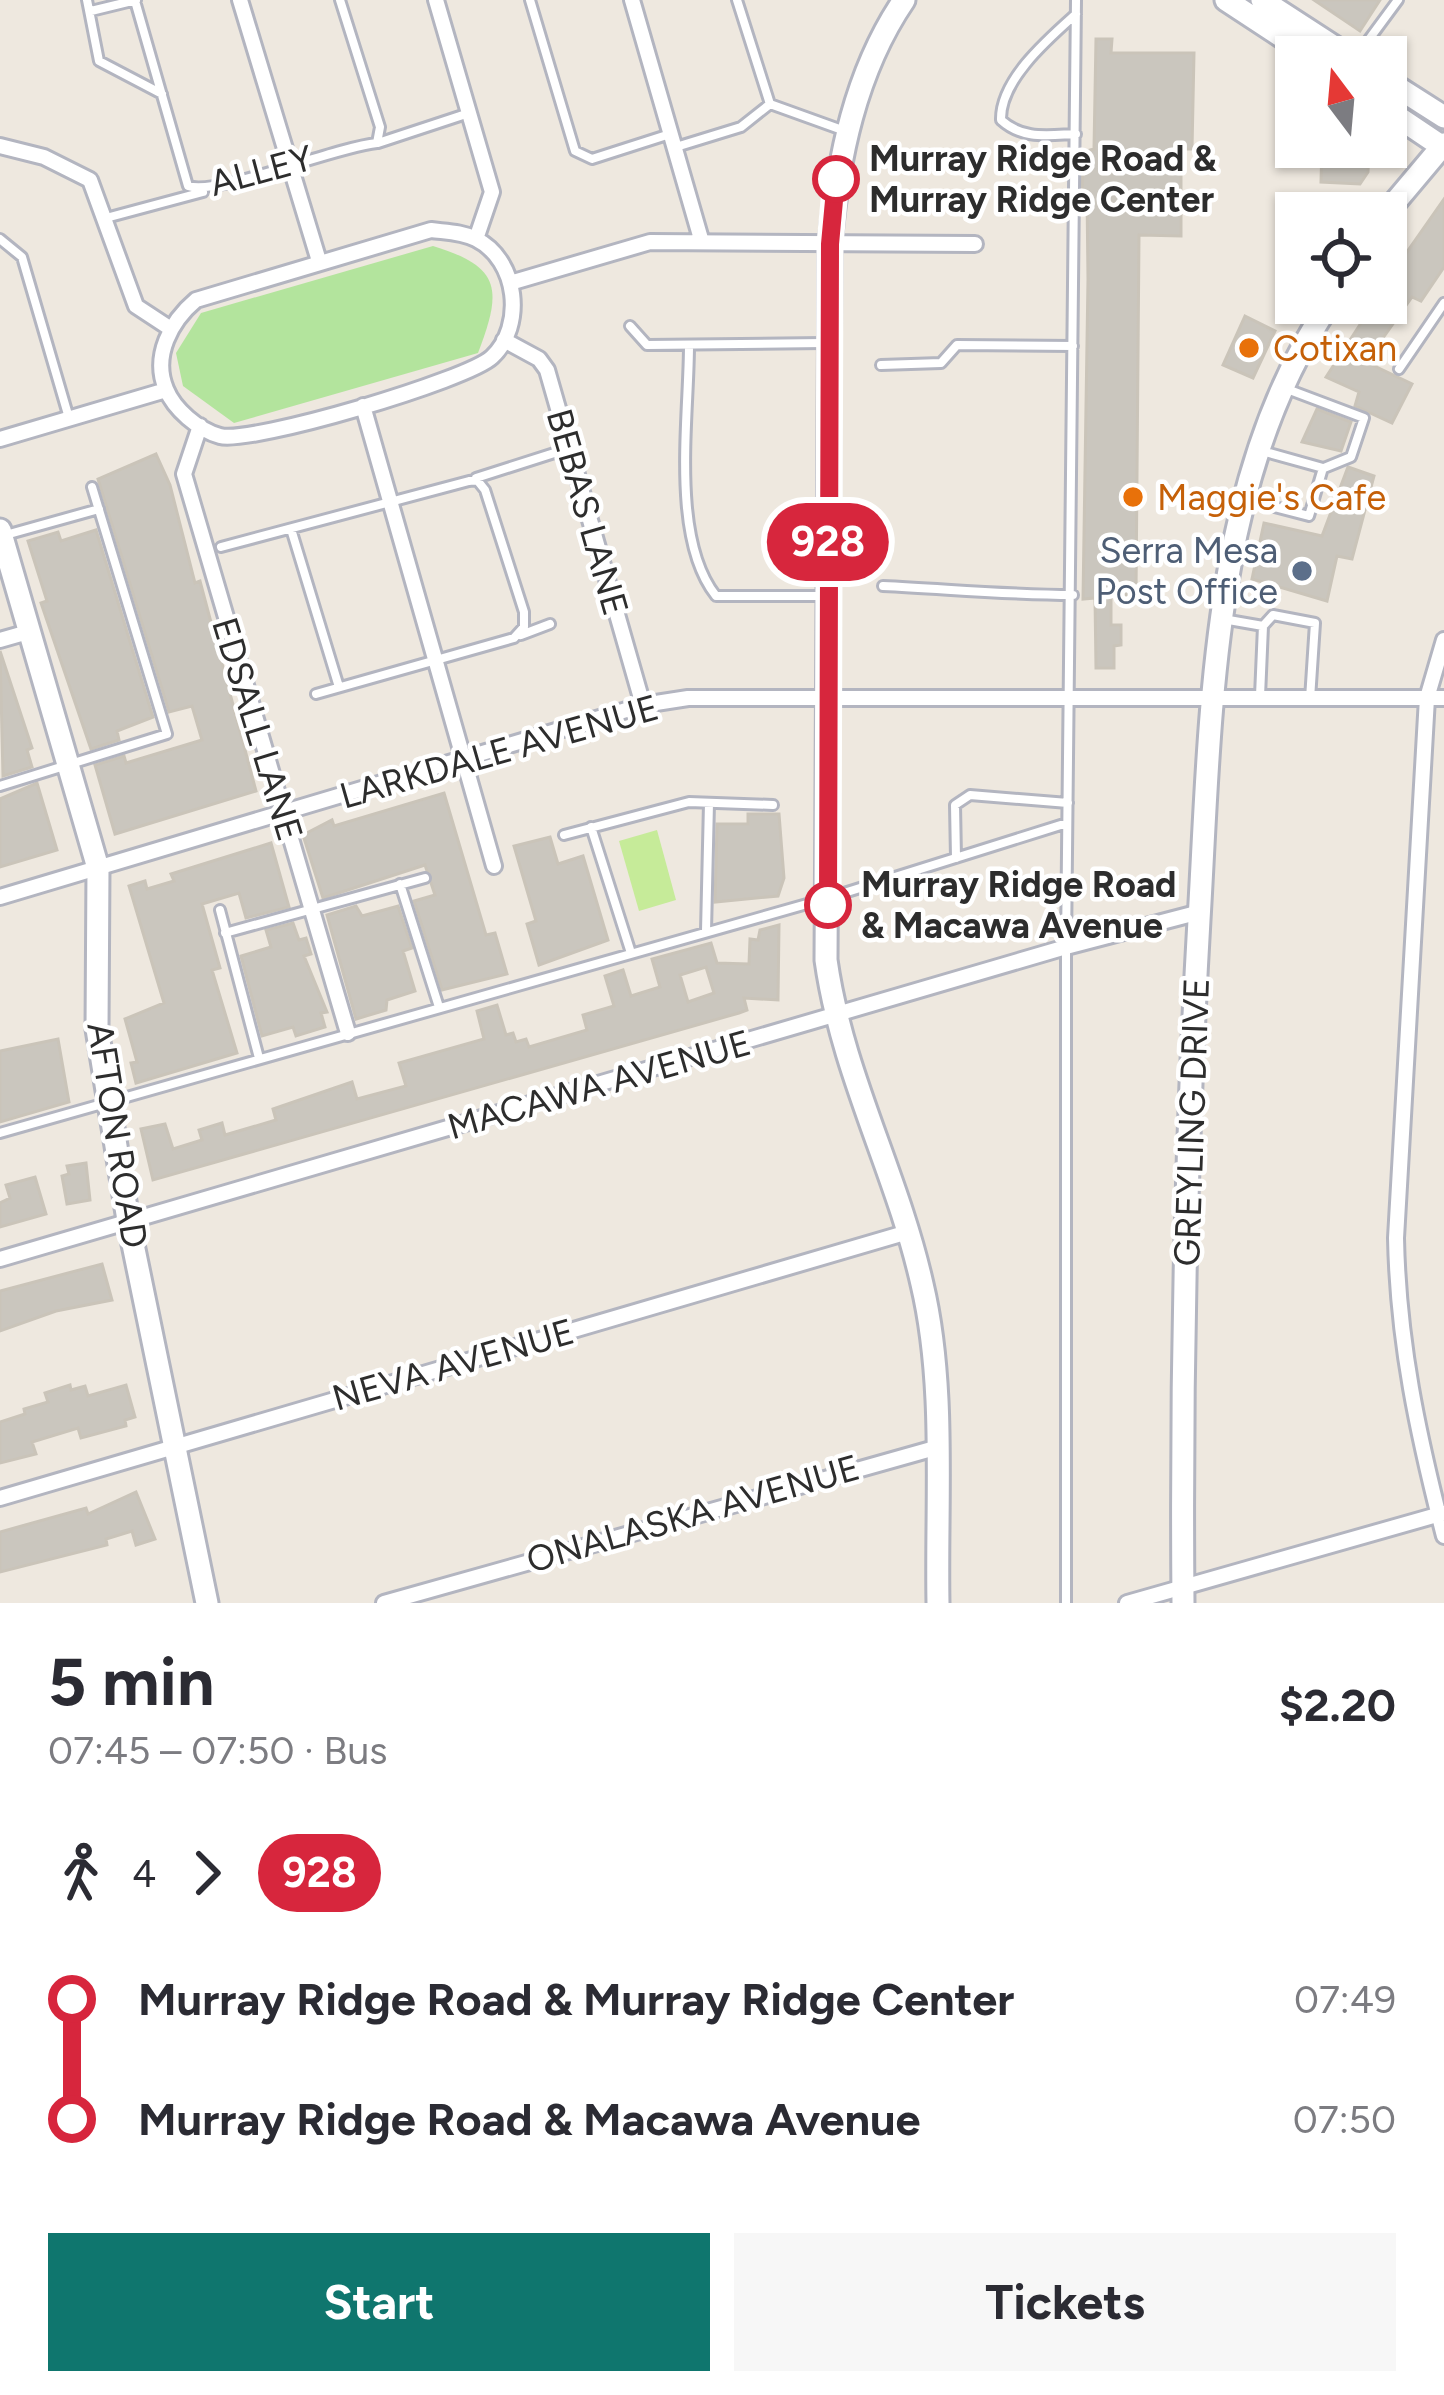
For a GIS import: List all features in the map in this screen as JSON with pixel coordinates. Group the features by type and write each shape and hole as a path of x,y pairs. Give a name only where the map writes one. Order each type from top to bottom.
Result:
{"street":[{"path":"240,0 319,262"},
{"path":"436,0 492,192 476,239"},
{"path":"632,0 701,239"},
{"path":"904,0 847,132 830,244 826,961 834,1016 926,1299 938,1603"},
{"path":"1262,0 1319,36"},
{"path":"1234,2 1283,36"},
{"path":"1407,93 1444,117"},
{"path":"1404,192 1443,146 1407,123"},
{"path":"0,146 44,157 90,180 136,306 171,329"},
{"path":"431,230 476,239 498,257 510,284 511,325 488,361 472,370 250,436 220,436 200,426 166,390 160,373 171,329 183,310 212,293 431,230"},
{"path":"510,284 650,242 975,244"},
{"name":"GREYLING DRIVE","path":"1183,1594 1187,1118 1212,698 1221,618 1246,500 1285,388 1319,324"},
{"name":"BEBAS LANE","path":"504,340 539,359 548,370 644,705"},
{"path":"0,439 166,390"},
{"path":"363,406 494,866"},
{"name":"EDSALL LANE","path":"200,426 184,474 348,1033"},
{"name":"AFTON ROAD","path":"1,533 98,868 97,1029 128,1220 207,1603"},
{"path":"0,640 28,632"},
{"path":"1444,640 1427,698 1396,1238 1398,1323 1414,1427 1444,1535"},
{"name":"LARKDALE AVENUE","path":"0,897 644,705 688,698 1444,698"},
{"name":"MACAWA AVENUE","path":"0,1259 1066,947 1200,912"},
{"name":"NEVA AVENUE","path":"0,1498 908,1232"},
{"name":"ONALASKA AVENUE","path":"384,1603 935,1448"},
{"path":"1127,1603 1183,1594 1441,1513"}],"lane":[{"path":"87,0 99,62 162,94"},
{"path":"91,11 136,0"},
{"name":"ALLEY","path":"136,0 188,186 204,191 289,162 377,143 469,113"},
{"path":"340,0 380,127 377,143"},
{"path":"530,0 575,152 592,159 741,127 770,104"},
{"path":"737,0 770,104"},
{"path":"1066,1603 1066,823 1072,697 1076,0"},
{"path":"1371,36 1398,0"},
{"path":"1076,134 1030,136 1013,131 1001,120 1001,104 1042,46 1077,13"},
{"path":"770,104 847,132"},
{"path":"106,218 204,191"},
{"path":"0,239 22,257 69,418"},
{"path":"1400,369 1444,303"},
{"path":"630,326 647,345 829,342"},
{"path":"689,345 688,542 700,576 716,596 828,596"},
{"path":"881,365 941,363 958,345 1073,346"},
{"path":"1262,451 1323,468 1351,457 1364,418 1285,388"},
{"path":"221,547 469,481 570,448"},
{"path":"1246,500 1310,516 1323,468"},
{"path":"469,481 477,481 485,490 524,612 524,628 514,638"},
{"path":"0,786 166,734 92,488"},
{"path":"1,533 99,509"},
{"path":"291,530 339,687"},
{"path":"883,586 947,589 969,596 1073,596"},
{"path":"1260,698 1263,626 1273,614 1315,622 1310,698"},
{"path":"1221,618 1263,626"},
{"path":"316,694 550,624"},
{"path":"956,858 951,820 956,805 970,795 1068,803"},
{"path":"564,835 689,802 773,805"},
{"path":"706,932 709,803"},
{"path":"0,1133 828,898 1066,823"},
{"path":"591,827 632,953"},
{"path":"225,933 425,878"},
{"path":"400,884 439,1006"},
{"path":"220,910 259,1058"}],"green space":[{"path":"433,246 473,263 490,284 491,313 478,353 234,423 183,386 176,353 201,313"},
{"path":"657,830 676,900 639,911 619,841"}],"building":[{"path":"1314,0 1380,0 1360,31"},
{"path":"1096,39 1112,39 1111,53 1194,53 1192,149 1181,149 1181,236 1139,235 1136,594 1111,596 1111,625 1121,625 1114,668 1096,668 1095,598 1083,599 1088,279 1087,193 1082,193 1083,152 1094,149"},
{"path":"1321,168 1368,168 1360,184 1321,182"},
{"path":"1444,199 1444,267 1421,301 1412,297 1407,304 1407,252"},
{"name":"Cotixan","path":"1245,316 1275,331 1253,378 1223,365"},
{"path":"1360,324 1393,324 1366,362 1412,384 1392,423 1355,406 1359,392 1326,377"},
{"path":"1317,409 1351,422 1341,451 1302,442"},
{"path":"156,454 170,485 195,583 200,581 256,791 115,834 95,765 124,756 126,763 202,740 192,706 169,712 98,479"},
{"path":"1348,467 1374,476 1352,559 1337,556 1327,601 1252,579 1264,523 1322,536"},
{"path":"96,530 153,717 117,731 119,740 91,749 41,603 47,601 28,541 58,532 61,541"},
{"path":"0,651 32,748 27,750 32,767 3,776"},
{"path":"37,783 57,850 0,867 0,799"},
{"path":"444,793 486,935 495,933 507,974 442,990 414,901 435,895 425,865 323,898 303,835 332,820 334,826"},
{"path":"748,814 779,814 784,878 778,896 715,902 717,824 748,824"},
{"path":"550,837 558,864 583,856 608,940 539,965 527,924 536,921 514,846"},
{"path":"271,843 289,907 246,918 239,893 202,904 220,968 212,970 237,1053 136,1083 131,1063 137,1062 125,1019 164,1003 129,886 145,881 147,889 174,881 171,874"},
{"path":"356,906 362,916 398,906 412,948 403,951 415,991 387,1000 386,1010 356,1019 327,915"},
{"path":"293,923 299,940 306,938 311,954 304,956 327,1012 321,1013 325,1027 296,1036 293,1027 262,1036 241,956 271,947 266,930"},
{"path":"779,925 778,1000 744,998 747,1010 739,1013 153,1180 141,1129 165,1124 173,1149 202,1140 199,1130 222,1123 225,1135 276,1120 273,1109 352,1082 357,1099 406,1086 399,1063 484,1039 477,1011 497,1005 506,1035 513,1033 516,1042 526,1039 529,1047 587,1030 583,1015 614,1006 605,976 623,970 631,996 660,987 652,959 711,943 717,963 749,964 750,939 758,940 760,930","holes":["706,967 714,993 688,1002 680,975"]},
{"path":"58,1039 69,1102 0,1122 0,1051"},
{"path":"86,1163 90,1200 67,1204 62,1176 69,1174 67,1166"},
{"path":"35,1177 46,1214 0,1227 0,1203 10,1198 6,1185"},
{"path":"102,1264 112,1300 56,1311 0,1331 0,1291"},
{"path":"70,1385 71,1390 85,1386 88,1396 126,1385 135,1417 125,1420 126,1426 81,1438 78,1428 32,1442 36,1454 0,1463 0,1422 48,1402 45,1393"},
{"path":"136,1492 155,1539 136,1545 132,1531 106,1539 107,1545 0,1572 0,1532 86,1508 88,1514"}],"bus line":[{"name":"928","path":"828,905 827,461 830,244 836,179"}],"place":[{"name":"Murray Ridge Road & Murray Ridge Center","path":"836,179"},
{"name":"Cotixan","path":"1249,348"},
{"name":"Maggie's Cafe","path":"1133,497"},
{"name":"Serra Mesa Post Office","path":"1302,571"},
{"name":"Murray Ridge Road & Macawa Avenue","path":"828,905"}]}
